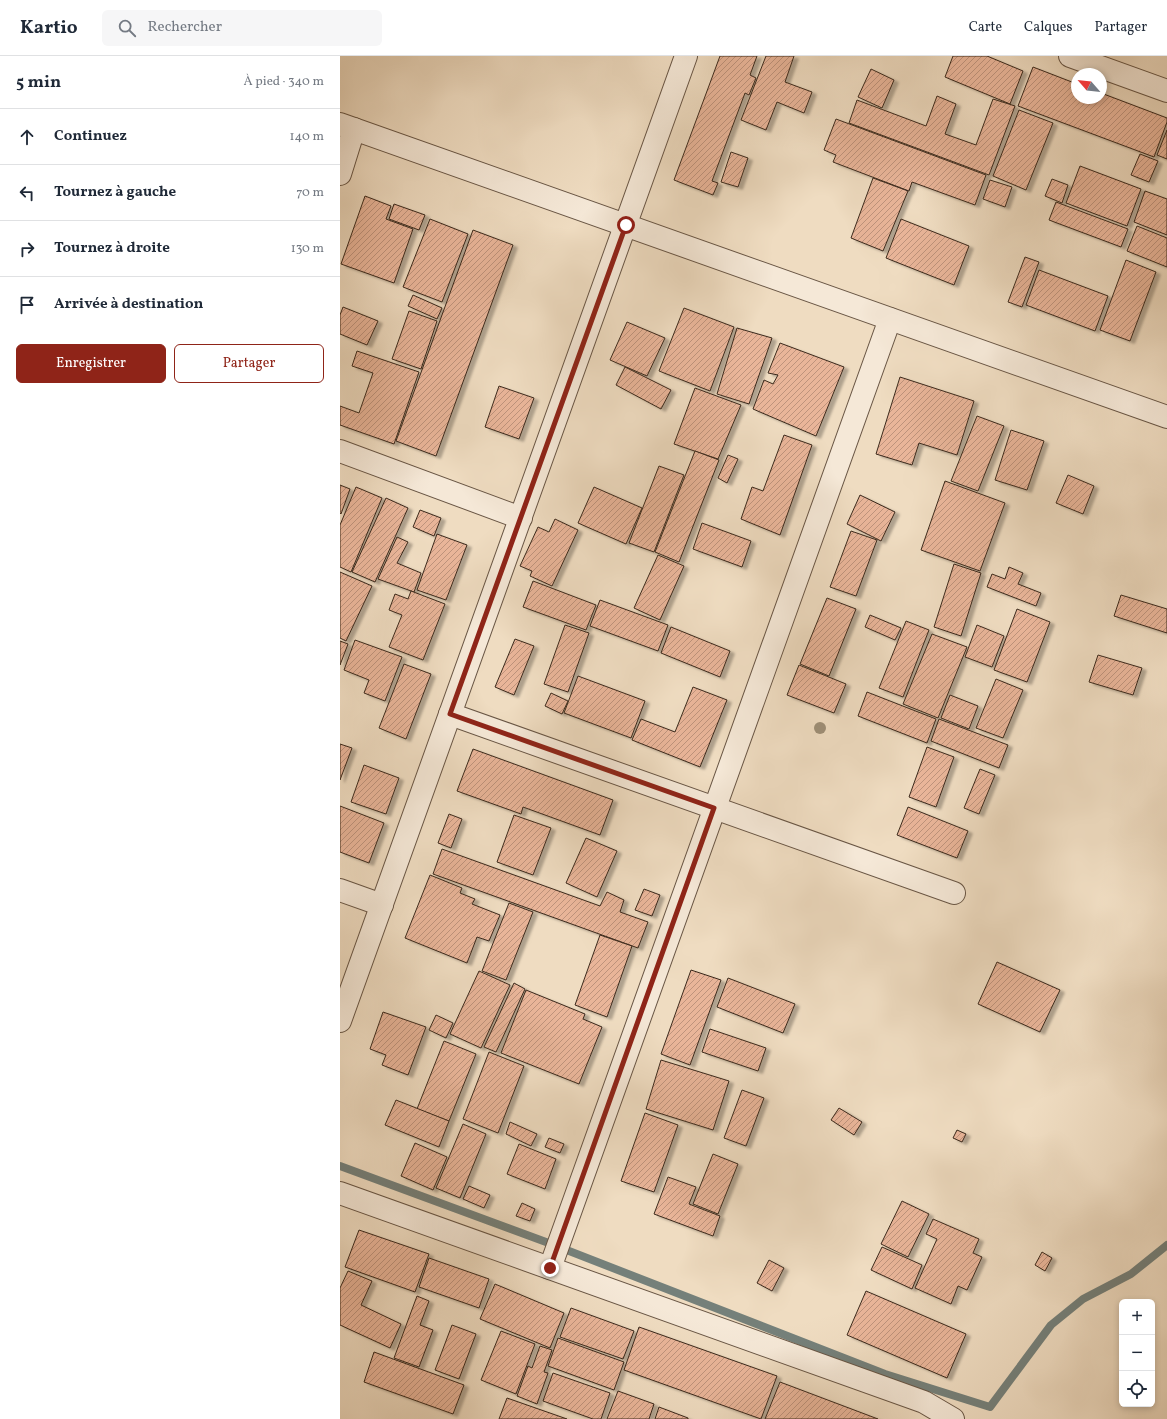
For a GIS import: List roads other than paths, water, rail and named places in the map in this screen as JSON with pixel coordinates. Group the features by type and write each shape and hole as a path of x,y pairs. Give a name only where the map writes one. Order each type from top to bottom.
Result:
{"street":[{"path":"340,1021 686,56"},
{"path":"1070,56 1167,91"},
{"path":"340,174 347,126 1167,417"},
{"path":"550,1268 890,318"},
{"path":"340,451 520,518"},
{"path":"450,714 954,893"},
{"path":"340,890 382,905"},
{"path":"340,1193 924,1402 953,1419"}],"waterway":[{"path":"340,1166 546,1242 885,1374 990,1407 1051,1325 1083,1299 1131,1274 1167,1245"}]}
